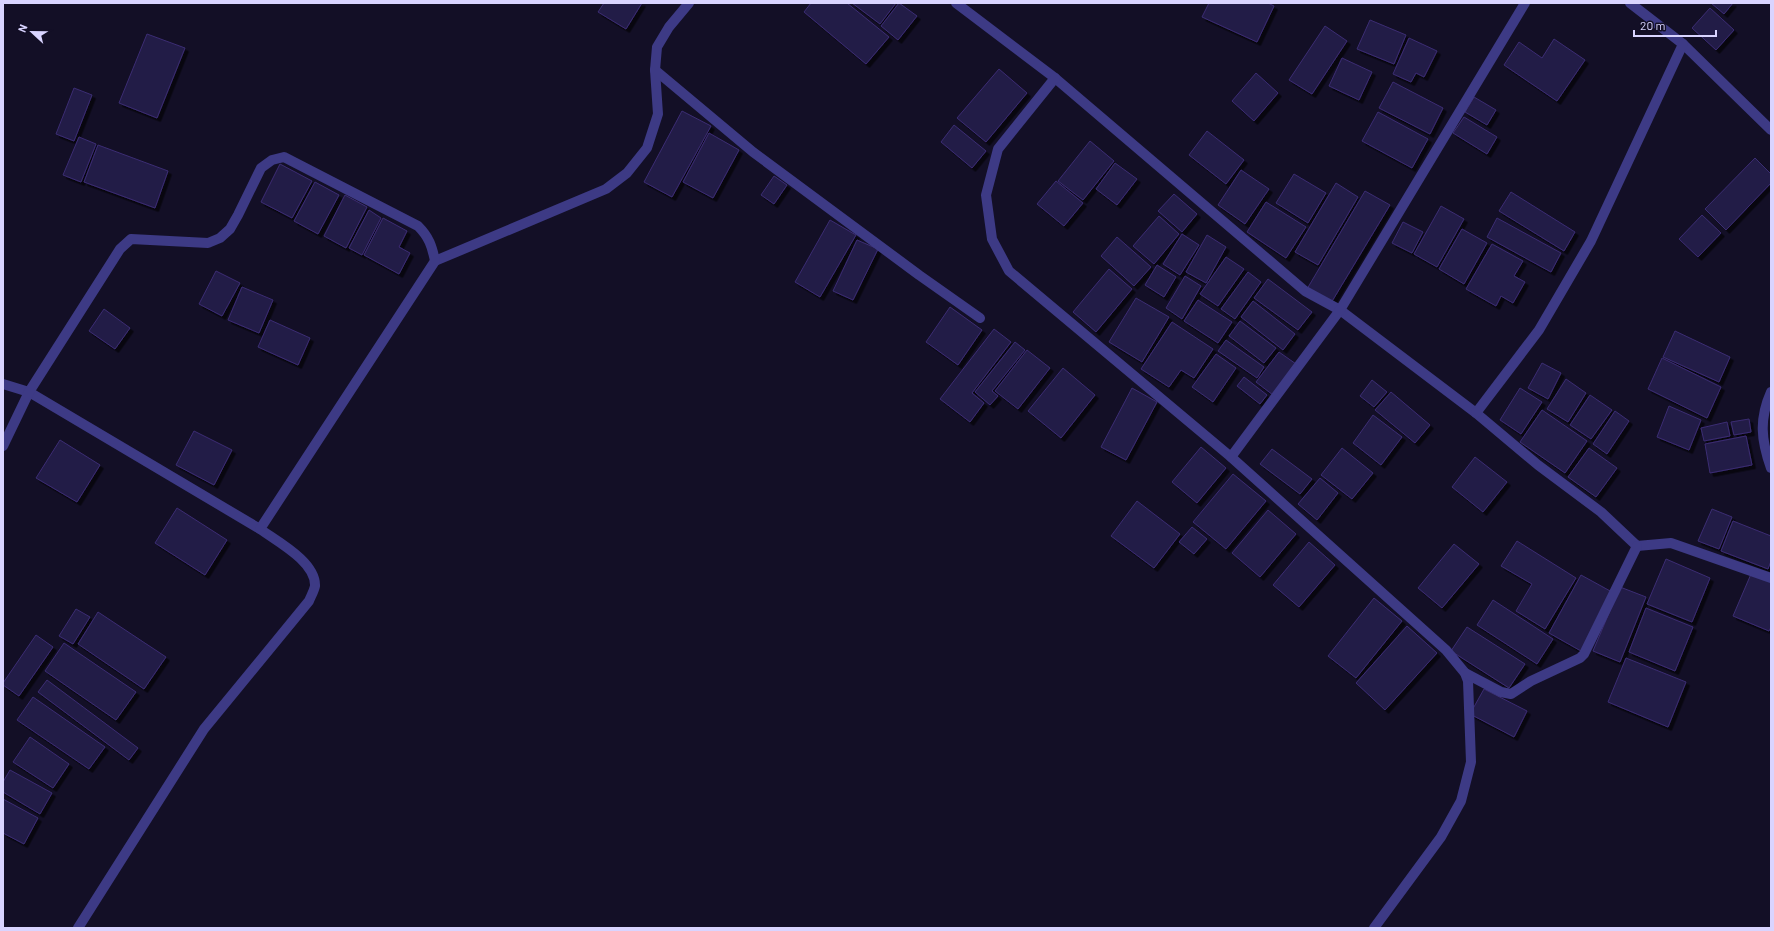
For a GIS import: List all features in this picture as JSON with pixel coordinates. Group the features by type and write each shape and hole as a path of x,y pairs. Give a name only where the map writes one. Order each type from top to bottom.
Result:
{"street":[{"path":"260,529 435,261 606,189 627,173 647,148 658,114 655,70 657,47 669,27 690,3"},
{"path":"956,3 1055,78 1305,291 1340,310 1476,413 1538,465 1601,512 1637,546 1671,543 1771,578"},
{"path":"1231,457 1340,310 1525,3"},
{"path":"1630,3 1683,44 1771,130"},
{"path":"1476,413 1539,330 1591,241 1683,44"},
{"path":"655,70 753,152 919,276 980,318"},
{"path":"1055,78 998,149 986,195 992,239 1009,272 1231,457 1446,650 1465,673 1468,681 1471,762 1461,801 1442,837 1374,928"},
{"path":"3,446 29,392 120,249 131,239 208,243 220,238 230,229 261,168 272,160 284,157 418,226 426,234 431,244 435,261"},
{"path":"3,384 29,392 260,529 302,560 313,573 315,587 309,601 204,728 78,928"},
{"path":"1771,392 1765,406 1762,431 1765,450 1771,468"},
{"path":"1465,673 1501,692 1511,694 1531,681 1580,658 1584,654 1637,546"}],"building":[{"path":"604,3 642,3 626,29 598,12"},
{"path":"811,3 847,3 889,37 866,64 804,12"},
{"path":"852,3 896,3 880,24"},
{"path":"899,3 917,16 898,40 881,26"},
{"path":"1209,3 1268,3 1274,6 1257,42 1202,17"},
{"path":"1711,3 1733,3 1724,14"},
{"path":"1710,8 1734,30 1716,50 1692,28"},
{"path":"1370,20 1406,35 1394,64 1357,49"},
{"path":"1325,26 1347,41 1312,94 1289,80"},
{"path":"147,34 185,48 157,118 119,103"},
{"path":"1409,38 1437,51 1424,77 1416,73 1411,82 1393,74"},
{"path":"1554,39 1585,60 1557,101 1504,65 1519,42 1542,58"},
{"path":"1342,58 1372,72 1359,100 1329,86"},
{"path":"999,69 1027,93 986,142 957,118"},
{"path":"1256,73 1278,93 1254,121 1232,101"},
{"path":"1393,82 1443,108 1430,134 1379,108"},
{"path":"74,88 92,95 74,141 56,134"},
{"path":"1474,97 1496,110 1487,125 1465,112"},
{"path":"682,111 711,126 672,197 644,182"},
{"path":"1378,112 1428,139 1412,168 1362,141"},
{"path":"1464,117 1497,137 1487,154 1453,133"},
{"path":"954,125 986,151 972,168 941,142"},
{"path":"1207,131 1244,160 1226,184 1189,155"},
{"path":"709,133 739,150 713,198 683,182"},
{"path":"79,137 96,144 81,182 63,175"},
{"path":"1090,141 1114,161 1083,200 1058,181"},
{"path":"98,145 168,171 155,208 84,182"},
{"path":"1755,158 1771,174 1771,183 1726,230 1705,209"},
{"path":"1115,163 1137,179 1117,205 1096,189"},
{"path":"280,164 312,181 292,218 261,202"},
{"path":"1241,170 1269,189 1245,224 1218,205"},
{"path":"1294,174 1326,193 1308,223 1276,203"},
{"path":"774,176 787,185 774,204 761,195"},
{"path":"1056,181 1083,203 1064,226 1037,204"},
{"path":"315,182 339,195 318,234 294,221"},
{"path":"1336,183 1358,197 1318,265 1295,252"},
{"path":"1365,191 1390,205 1331,303 1307,289"},
{"path":"1511,192 1575,232 1564,251 1499,211"},
{"path":"1174,194 1197,214 1182,232 1158,211"},
{"path":"345,195 367,207 346,248 324,236"},
{"path":"1266,202 1306,227 1286,258 1247,232"},
{"path":"1441,206 1464,219 1437,267 1414,254"},
{"path":"369,210 381,218 362,255 349,248"},
{"path":"1702,215 1721,233 1698,257 1679,239"},
{"path":"1159,216 1179,234 1154,264 1133,246"},
{"path":"383,218 407,231 399,247 410,253 399,274 364,255"},
{"path":"1497,218 1561,253 1551,272 1487,237"},
{"path":"830,220 856,235 820,297 795,282"},
{"path":"1403,222 1423,232 1412,253 1392,243"},
{"path":"1462,229 1487,243 1464,284 1439,269"},
{"path":"1182,234 1199,245 1180,275 1163,264"},
{"path":"1207,235 1226,247 1206,283 1186,272"},
{"path":"1117,237 1151,267 1134,286 1101,256"},
{"path":"857,240 878,249 853,300 833,291"},
{"path":"1492,244 1523,261 1514,276 1525,282 1513,303 1501,296 1496,306 1466,289"},
{"path":"1226,257 1244,269 1218,306 1200,294"},
{"path":"1157,265 1176,277 1164,297 1145,285"},
{"path":"1109,269 1132,289 1096,332 1073,312"},
{"path":"216,271 240,283 222,316 199,304"},
{"path":"1248,272 1261,282 1235,319 1221,309"},
{"path":"1185,276 1201,286 1182,319 1166,308"},
{"path":"1268,279 1312,312 1298,330 1254,298"},
{"path":"242,287 273,300 259,333 228,320"},
{"path":"1136,298 1169,317 1142,362 1109,342"},
{"path":"1198,300 1232,322 1218,343 1184,321"},
{"path":"1253,301 1295,334 1283,350 1241,317"},
{"path":"950,307 982,330 958,365 926,342"},
{"path":"104,309 130,328 115,349 89,331"},
{"path":"270,320 310,338 298,365 258,347"},
{"path":"1240,321 1276,348 1264,363 1229,336"},
{"path":"1172,322 1213,349 1194,378 1181,370 1169,387 1141,369"},
{"path":"994,329 1011,342 972,393 984,403 970,422 940,399"},
{"path":"1675,331 1730,357 1719,382 1663,357"},
{"path":"1226,340 1264,367 1257,378 1218,351"},
{"path":"1015,342 1025,350 992,391 998,396 990,405 975,392"},
{"path":"1027,350 1050,368 1018,409 995,391"},
{"path":"1279,352 1296,364 1273,395 1256,382"},
{"path":"1216,354 1236,368 1213,402 1192,387"},
{"path":"1662,358 1721,387 1707,418 1648,389"},
{"path":"1542,363 1561,373 1548,399 1528,388"},
{"path":"1063,368 1095,395 1061,438 1028,411"},
{"path":"1244,377 1267,395 1260,404 1237,386"},
{"path":"1566,379 1586,393 1568,422 1547,409"},
{"path":"1372,380 1387,392 1374,407 1360,396"},
{"path":"1132,388 1157,402 1126,460 1101,447"},
{"path":"1520,388 1542,402 1521,434 1500,420"},
{"path":"1391,392 1430,425 1415,443 1375,410"},
{"path":"1590,395 1612,410 1591,439 1570,425"},
{"path":"1669,406 1701,420 1689,450 1657,437"},
{"path":"1542,410 1587,441 1565,473 1520,442"},
{"path":"1615,411 1629,421 1607,454 1593,444"},
{"path":"1373,415 1402,437 1381,465 1353,443"},
{"path":"1749,419 1751,432 1734,435 1731,422"},
{"path":"1727,422 1730,436 1704,441 1701,428"},
{"path":"194,431 232,450 214,485 176,465"},
{"path":"1746,436 1752,465 1710,473 1705,444"},
{"path":"60,440 100,465 77,502 36,478"},
{"path":"1201,447 1226,468 1197,503 1172,482"},
{"path":"1342,448 1373,473 1352,499 1321,475"},
{"path":"1589,448 1617,468 1596,497 1568,477"},
{"path":"1272,449 1312,479 1300,494 1260,464"},
{"path":"1475,457 1507,482 1483,512 1452,487"},
{"path":"1233,474 1266,501 1226,549 1193,522"},
{"path":"1320,478 1338,493 1317,520 1298,504"},
{"path":"1137,501 1180,534 1154,568 1111,536"},
{"path":"177,508 227,540 205,575 155,543"},
{"path":"1712,509 1732,517 1719,549 1698,541"},
{"path":"1268,510 1296,534 1260,577 1232,553"},
{"path":"1733,521 1771,536 1771,561 1768,569 1721,551"},
{"path":"1192,527 1207,539 1194,554 1179,542"},
{"path":"1517,541 1576,578 1545,629 1516,611 1532,584 1501,566"},
{"path":"1309,542 1335,565 1299,607 1273,585"},
{"path":"1454,544 1479,564 1442,608 1418,588"},
{"path":"1666,559 1710,578 1692,622 1647,604"},
{"path":"1751,574 1771,582 1771,627 1769,631 1733,616"},
{"path":"1581,575 1612,592 1581,651 1549,633"},
{"path":"1620,587 1646,597 1620,662 1593,651"},
{"path":"1374,598 1402,621 1356,678 1328,656"},
{"path":"1493,600 1553,639 1537,664 1477,625"},
{"path":"1646,608 1693,627 1675,671 1629,652"},
{"path":"76,609 90,617 73,644 59,636"},
{"path":"98,612 166,657 144,689 78,644"},
{"path":"1407,626 1437,653 1385,710 1356,683"},
{"path":"1467,627 1525,664 1509,688 1451,651"},
{"path":"36,635 53,647 19,696 3,685 3,683"},
{"path":"64,643 136,692 116,720 45,671"},
{"path":"1626,658 1686,682 1668,727 1608,702"},
{"path":"47,680 138,748 129,760 38,692"},
{"path":"1484,689 1527,711 1514,737 1470,714"},
{"path":"33,697 105,747 89,769 17,720"},
{"path":"30,737 69,764 53,788 13,762"},
{"path":"10,770 52,793 40,814 3,792 3,782"},
{"path":"3,799 38,818 24,844 3,833"}]}
